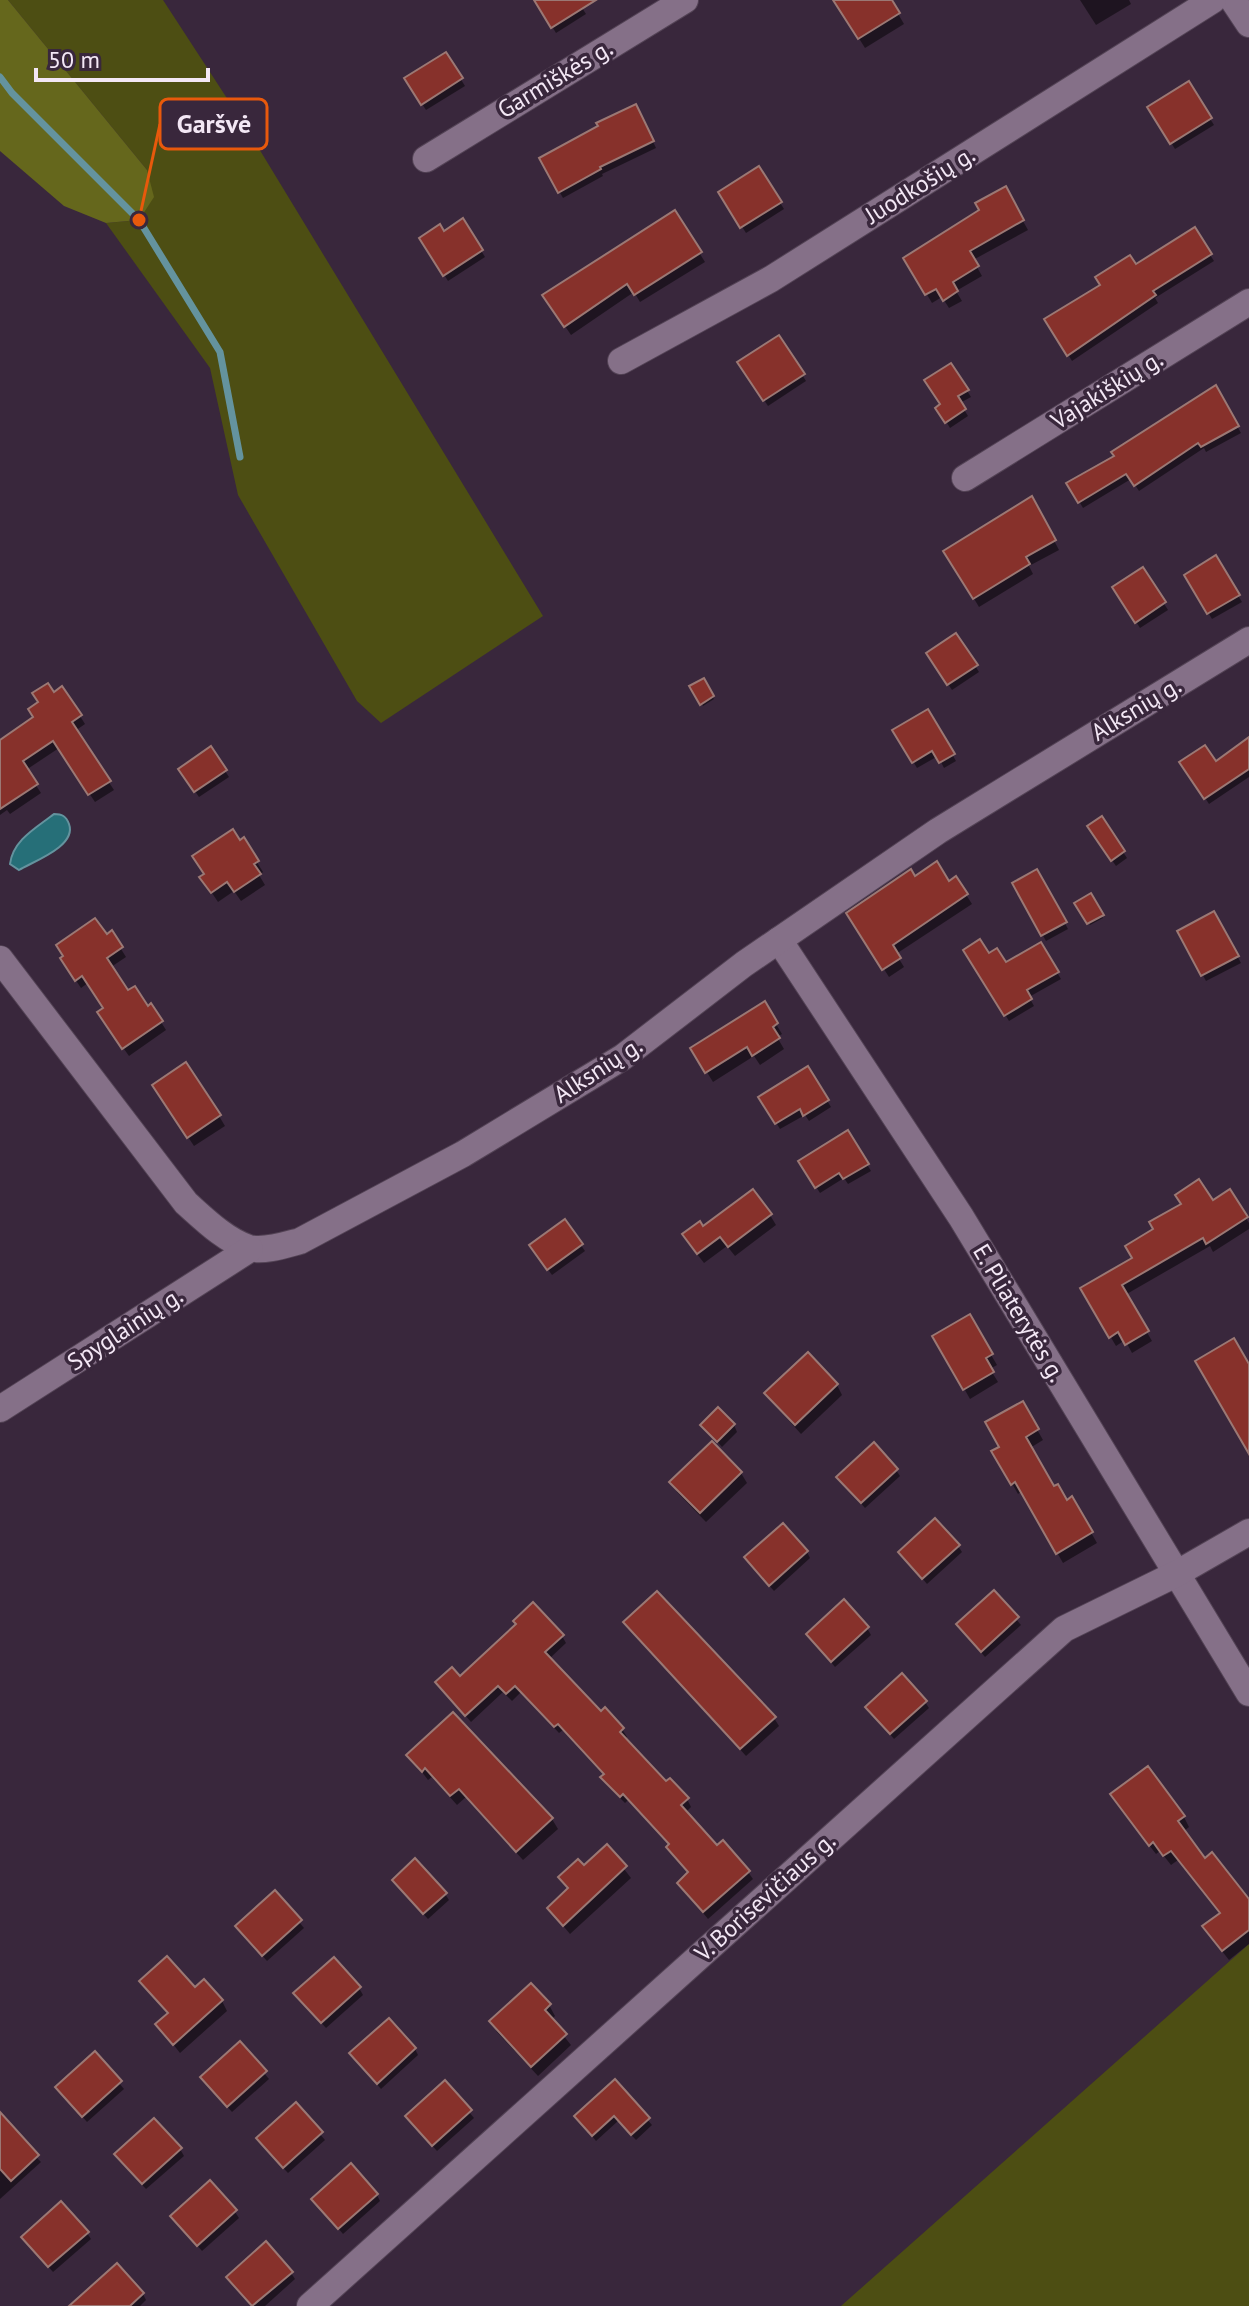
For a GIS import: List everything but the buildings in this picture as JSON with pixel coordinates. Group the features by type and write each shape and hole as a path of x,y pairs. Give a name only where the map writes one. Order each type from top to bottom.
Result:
{"street":[{"name":"Garmiškės g.","path":"426,159 685,0"},
{"name":"Juodkošių g.","path":"621,361 771,279 1213,0"},
{"path":"1233,0 1249,24"},
{"name":"Vajakiškių g.","path":"965,478 1249,302"},
{"name":"Alksnių g.","path":"250,1249 300,1241 463,1154 623,1057 779,940 938,831 1249,640"},
{"name":"E. Pliaterytės g.","path":"779,940 961,1217 1249,1693"},
{"path":"0,959 186,1203 215,1229 250,1249"},
{"name":"Spyglainių g.","path":"0,1409 250,1249"},
{"name":"V. Borisevičiaus g.","path":"310,2306 1064,1629 1176,1574 1249,1532"}],"shaded area":[{"path":"0,0 8,0 147,170 154,197 139,220 106,223 64,206 0,151"},
{"path":"8,0 163,0 247,129 543,616 381,723 357,701 238,495 210,368 106,223 139,220 147,170"},
{"path":"54,814 63,816 69,824 70,832 61,846 19,870 10,864 20,841"},
{"path":"1249,1944 1249,2306 841,2306"}],"waterway":[{"path":"0,77 12,93 139,220 220,352 240,457"}],"place":[{"name":"Garšvė","path":"139,220"}]}
